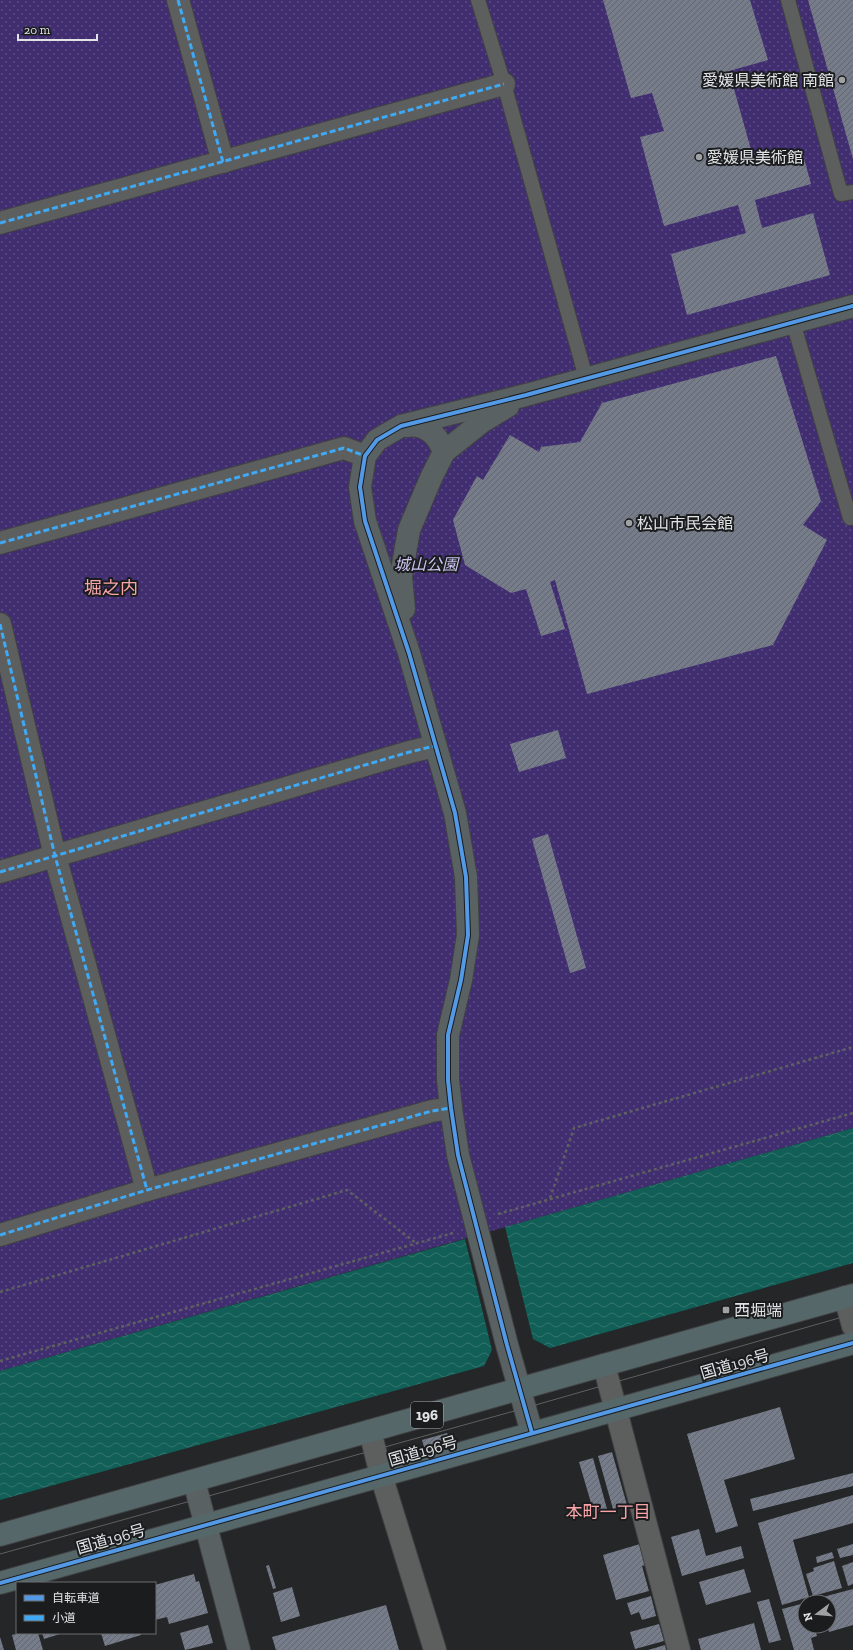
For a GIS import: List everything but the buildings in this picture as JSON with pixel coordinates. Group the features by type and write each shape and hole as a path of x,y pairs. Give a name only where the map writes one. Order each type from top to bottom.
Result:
{"highway":[{"name":"196","path":"0,1535 370,1430 520,1390 849,1296"},
{"name":"国道196号","path":"0,1583 616,1409 853,1344"}],"street":[{"path":"178,0 223,162"},
{"path":"0,223 504,84"},
{"path":"532,1433 507,1345 458,1155 451,1108 448,1080 448,1035 461,980 468,935 466,877 455,813 434,746 409,653 365,520 360,488 365,456 377,440 401,426 526,395 853,306"},
{"path":"409,653 401,576 410,530 431,478 444,452 483,421 526,395"},
{"path":"401,426 412,425 423,427 433,433 440,442 444,452"},
{"path":"0,543 344,448 365,456"},
{"path":"0,624 55,856 147,1190"},
{"path":"0,872 406,752 434,746"},
{"path":"0,1236 147,1190 432,1111 451,1108"},
{"path":"849,1296 853,1326"},
{"path":"604,1365 680,1650"},
{"path":"370,1430 381,1475 435,1650"},
{"path":"194,1481 239,1650"}],"lane":[{"path":"478,0 504,84 586,378"},
{"path":"788,0 841,194 853,192"},
{"path":"793,322 852,520"}],"path":[{"path":"549,1199 574,1128 853,1047"},
{"path":"494,1216 853,1113"},
{"path":"0,1292 347,1190 416,1244"},
{"path":"0,1361 458,1232"}],"green space":[{"name":"城山公園","path":"0,0 853,0 853,1128 0,1371"}],"water":[{"path":"853,1128 853,1263 550,1348 533,1339 505,1227"},
{"path":"465,1239 492,1350 484,1366 0,1500 0,1371"}],"tram line":[{"path":"0,1554 525,1408 853,1314"}],"marked path":[{"path":"178,0 223,162"},
{"path":"0,223 504,84"},
{"path":"0,543 344,448 365,456"},
{"path":"0,624 55,856 147,1190"},
{"path":"0,872 434,746"},
{"path":"0,1235 147,1190 432,1111 451,1108"}],"cycle path":[{"path":"532,1433 507,1345 458,1155 451,1108 448,1080 448,1035 461,980 468,935 466,877 455,813 409,653 365,521 360,487 365,456 377,440 401,426 526,395 853,306"},
{"path":"0,1583 853,1343"}],"place":[{"name":"愛媛県美術館 南館","path":"842,80"},
{"name":"愛媛県美術館","path":"699,157"},
{"name":"松山市民会館","path":"629,523"},
{"name":"西堀端","path":"726,1310"}],"district":[{"name":"堀之内","path":"111,588"},
{"name":"本町一丁目","path":"608,1512"}]}
